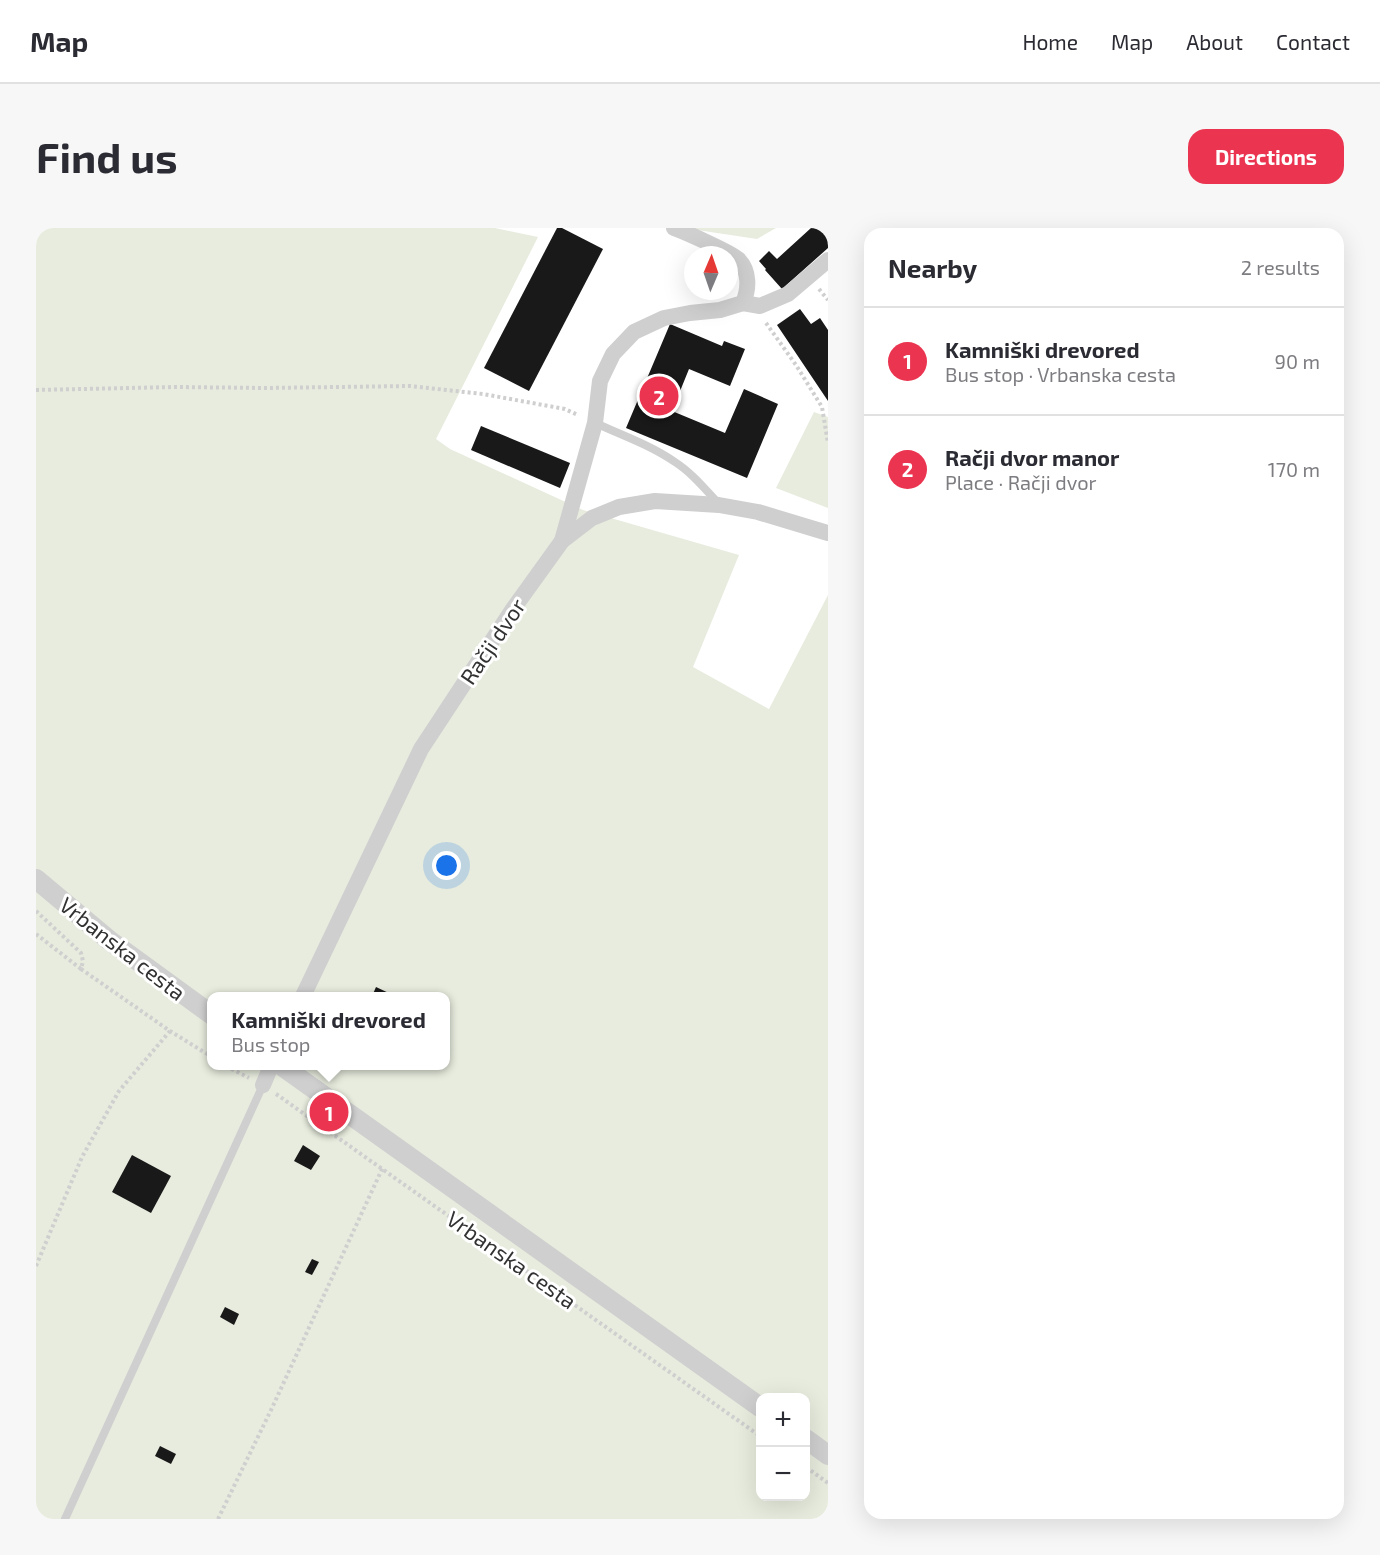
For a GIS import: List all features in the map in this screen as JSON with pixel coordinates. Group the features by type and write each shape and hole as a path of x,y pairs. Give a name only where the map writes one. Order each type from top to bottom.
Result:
{"street":[{"path":"674,228 738,259 746,275 748,291 743,303"},
{"path":"562,541 595,423 600,381 613,354 634,332 664,318 690,312 720,310 743,303 760,306 788,294 828,260"},
{"name":"Račji dvor","path":"305,992 421,749 513,609 562,541 592,518 619,507 656,501 719,505 758,512 828,533"},
{"name":"Vrbanska cesta","path":"36,879 108,940 207,1011"},
{"path":"263,1085 269,1070"},
{"name":"Vrbanska cesta","path":"289,1070 756,1404"},
{"path":"810,1442 828,1455"}],"lane":[{"path":"595,423 644,444 676,462 700,482 719,505"},
{"path":"65,1519 263,1085"}],"path":[{"path":"760,306 766,324 796,365 822,407 828,443"},
{"path":"36,390 410,386 483,394 566,409 595,423"},
{"path":"36,911 81,953 83,961 81,969"},
{"path":"36,934 81,969 207,1054"},
{"path":"36,1266 82,1157 119,1091 170,1031"},
{"name":"Vrbanska cesta","path":"263,1085 383,1167 756,1433"},
{"path":"218,1519 383,1167"},
{"path":"810,1470 828,1484"}],"shaded area":[{"path":"36,228 495,228 538,237 436,439 450,449 583,510 739,555 693,667 769,709 828,595 828,1519 36,1519"},
{"path":"684,228 776,228 757,239"},
{"path":"814,412 828,417 828,508 776,488"}],"building":[{"path":"557,228 562,228 603,249 529,391 484,368"},
{"path":"811,228 819,228 828,238 828,248 782,289 759,261 769,251 777,259"},
{"path":"800,309 811,324 820,318 828,330 828,401 777,325"},
{"path":"670,324 722,346 724,341 745,349 730,386 689,369 672,411 725,433 744,389 778,404 747,478 626,428"},
{"path":"481,426 570,463 560,488 471,450"},
{"path":"376,987 387,992 374,992"},
{"path":"303,1145 320,1156 311,1170 294,1161"},
{"path":"132,1155 171,1176 151,1213 112,1192"},
{"path":"312,1259 319,1262 312,1275 305,1272"},
{"path":"225,1307 239,1314 234,1325 220,1317"},
{"path":"160,1446 176,1454 171,1464 155,1456"}],"place":[{"name":"Račji dvor manor","path":"659,396"},
{"name":"Kamniški drevored","path":"329,1112"}]}
